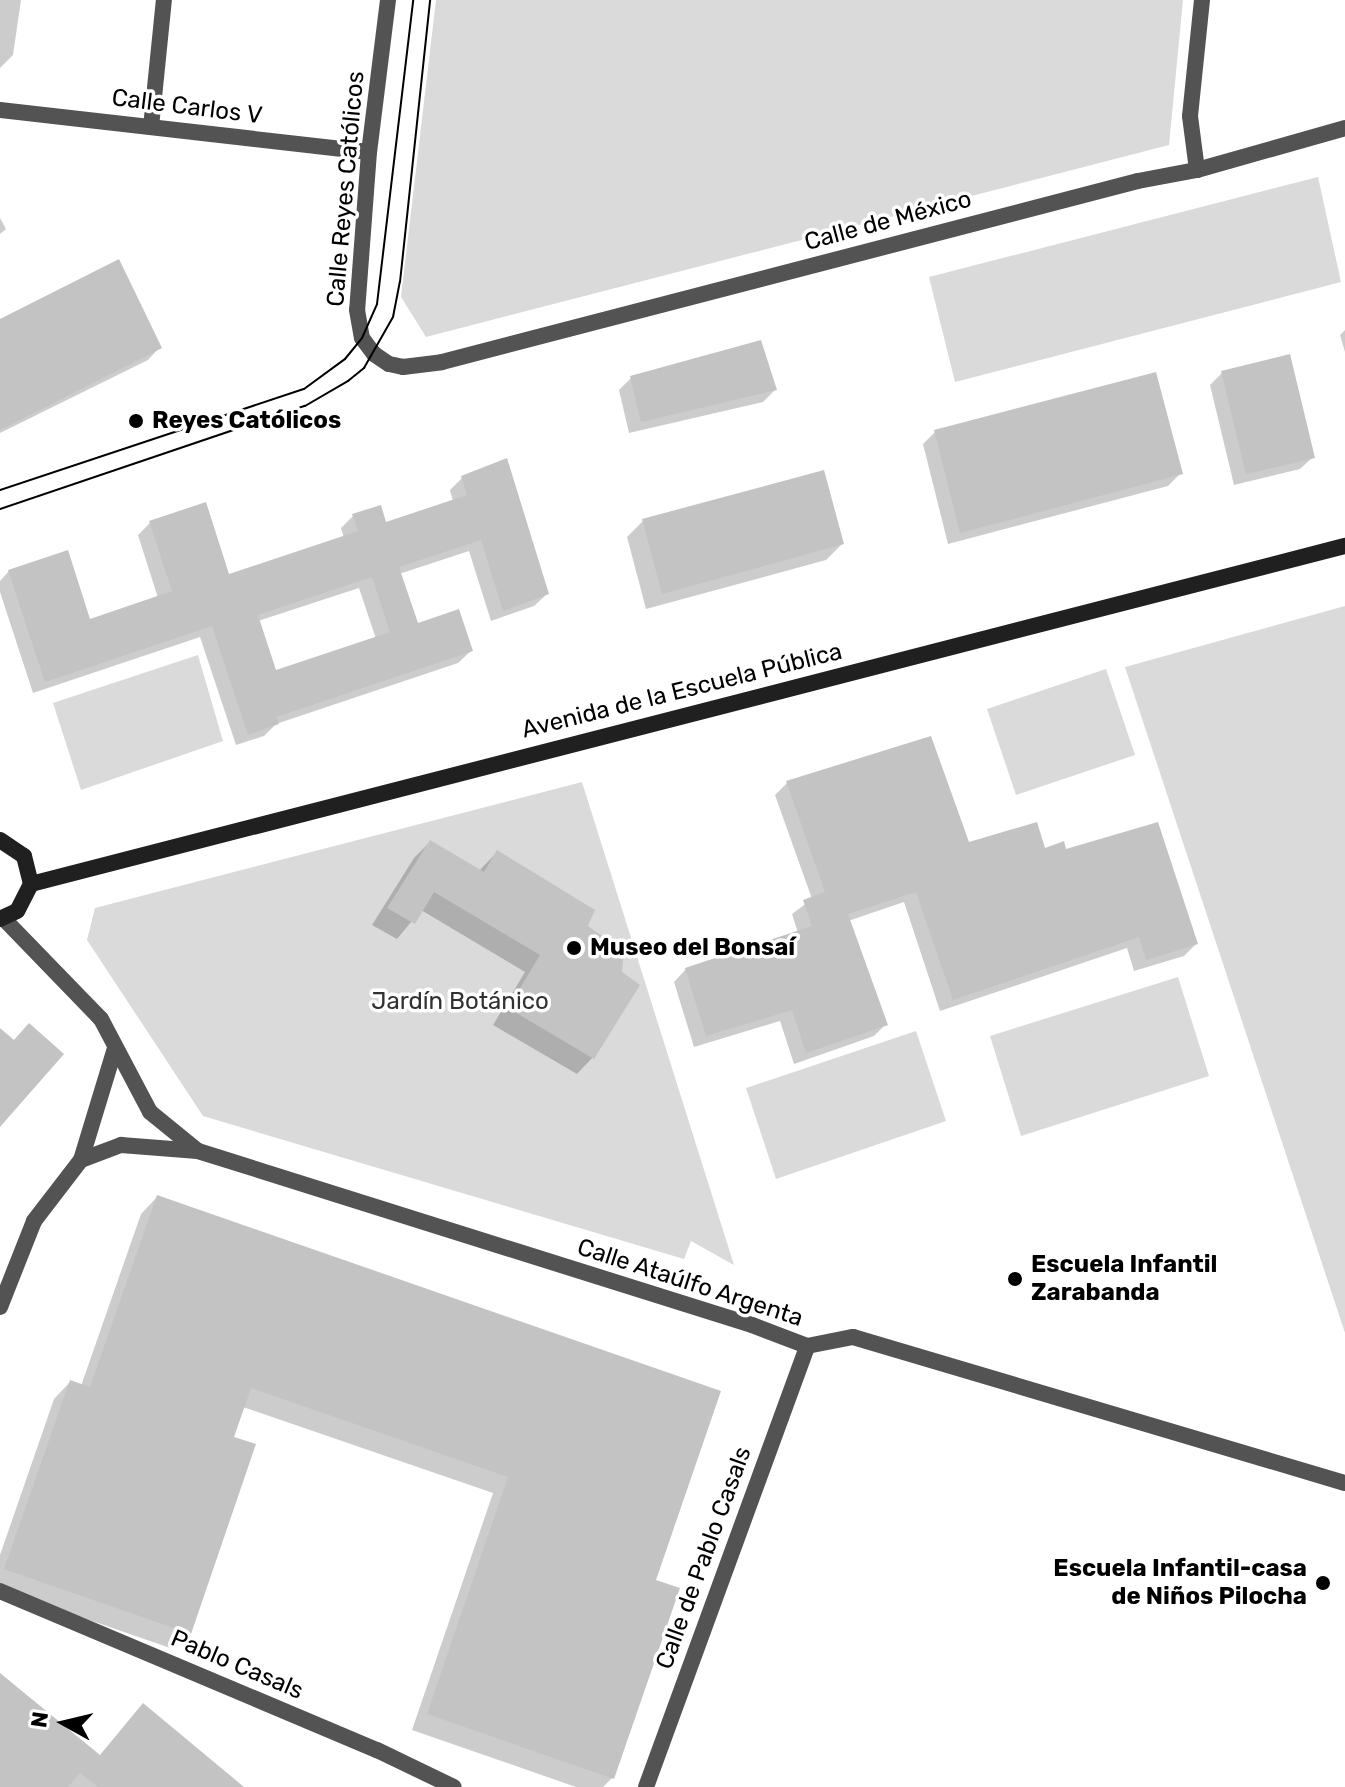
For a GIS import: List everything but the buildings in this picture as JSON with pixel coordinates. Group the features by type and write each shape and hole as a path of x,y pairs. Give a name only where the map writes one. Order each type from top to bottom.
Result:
{"street":[{"path":"151,127 164,0"},
{"name":"Calle Reyes Católicos","path":"388,0 369,152 357,310 362,338 374,354 389,364 403,367 442,362"},
{"path":"1197,170 1190,116 1202,0"},
{"name":"Calle Carlos V","path":"0,110 369,152"},
{"name":"Calle de México","path":"442,362 1138,181 1197,170 1345,128"},
{"name":"Avenida de la Escuela Pública","path":"31,884 1345,546"},
{"path":"0,838 24,856 31,884 25,900 2,919"},
{"name":"Calle Ataúlfo Argenta","path":"2,919 101,1019 150,1112 198,1151 752,1325 807,1346 853,1337 1345,1483"},
{"path":"0,1307 34,1221 81,1160 115,1048"},
{"path":"81,1160 121,1145 198,1151"},
{"name":"Calle de Pablo Casals","path":"646,1787 807,1346"},
{"name":"Pablo Casals","path":"0,1591 377,1750 454,1787"}],"green space":[{"path":"436,0 1183,0 1169,145 426,337 401,297"},
{"path":"1318,177 1341,282 955,382 929,277"},
{"path":"1345,606 1345,1333 1125,667"},
{"path":"198,655 223,741 81,790 53,703"},
{"path":"1106,669 1135,755 1016,795 987,709"},
{"name":"Jardín Botánico","path":"582,782 734,1265 691,1241 684,1259 203,1116 87,940 95,908"},
{"path":"1178,977 1209,1076 1021,1136 990,1036"},
{"path":"916,1031 946,1121 776,1179 746,1088"}],"tram line":[{"path":"0,490 304,389 345,359 362,338 377,304 413,0"},
{"path":"0,509 305,406 364,368 393,317 400,282 430,0"}],"place":[{"name":"Reyes Católicos","path":"136,421"},
{"name":"Museo del Bonsaí","path":"574,948"},
{"name":"Escuela Infantil Zarabanda","path":"1015,1279"},
{"name":"Escuela Infantil-casa de Niños Pilocha","path":"1323,1583"}]}
